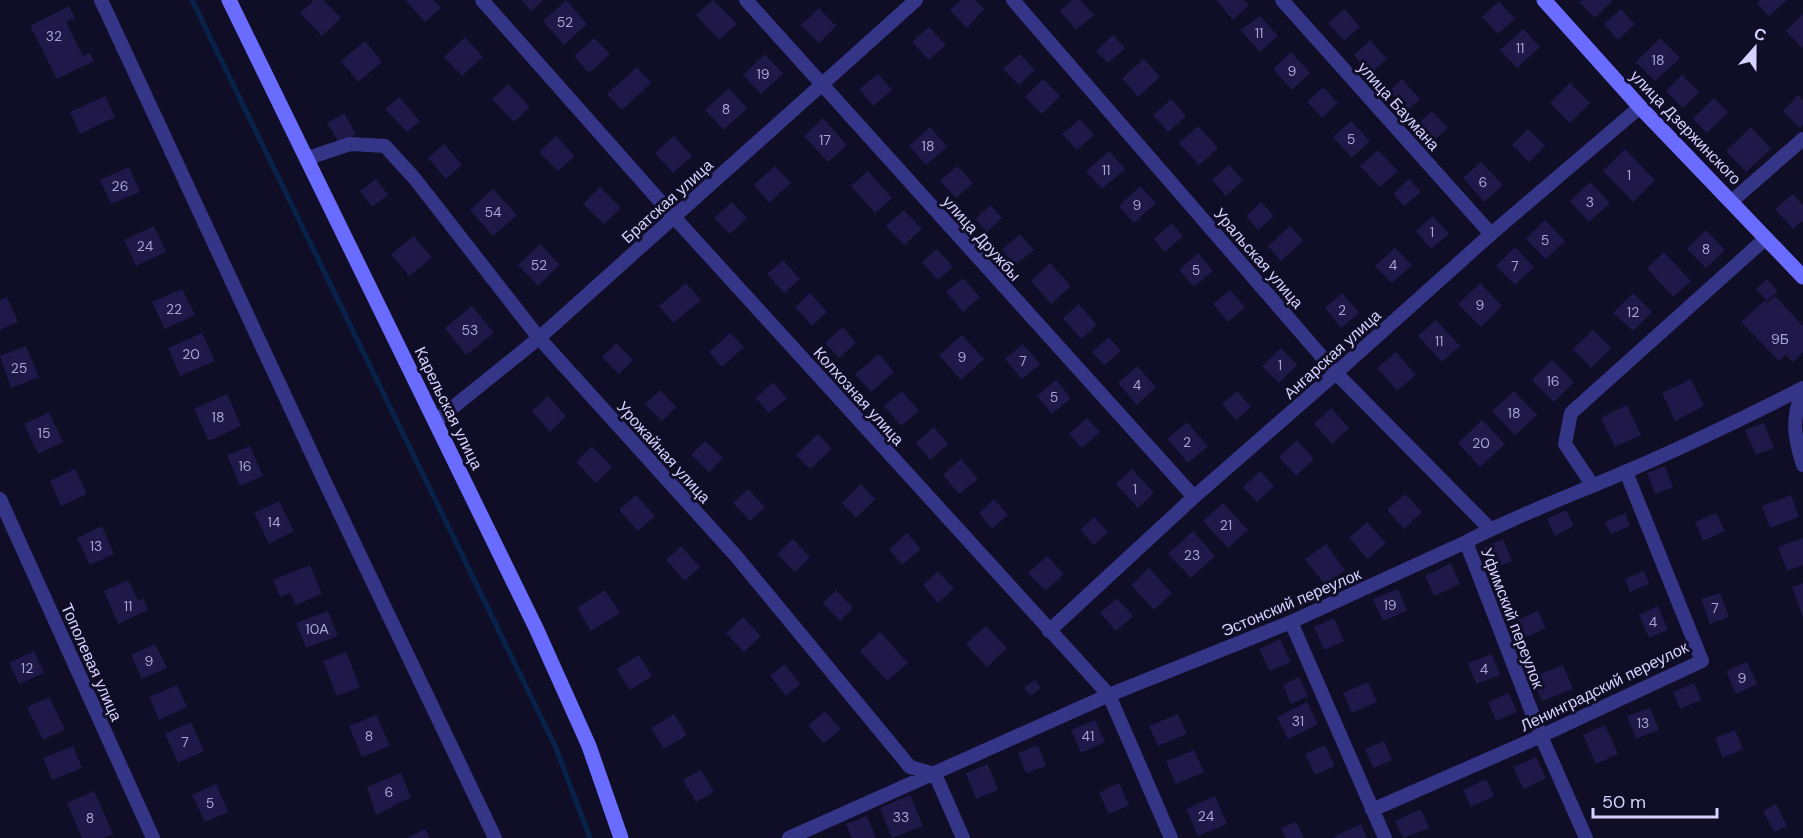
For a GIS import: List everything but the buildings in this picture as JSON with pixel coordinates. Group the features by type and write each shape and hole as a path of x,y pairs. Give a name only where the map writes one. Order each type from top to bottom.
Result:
{"main road":[{"name":"Карельская улица","path":"229,0 536,628 589,746 621,838"},
{"name":"улица Дзержинского","path":"1544,0 1640,107 1803,277"}],"street":[{"path":"100,0 324,480 495,838"},
{"name":"Колхозная улица","path":"482,0 674,217 1109,695 1171,838"},
{"name":"улица Дружбы","path":"746,0 1194,497"},
{"name":"Братская улица","path":"436,421 538,338 916,0"},
{"name":"Уральская улица","path":"1013,0 1336,373 1490,529"},
{"name":"улица Баумана","path":"1282,0 1491,234"},
{"name":"Ангарская улица","path":"1049,631 1194,497 1491,234 1640,107"},
{"path":"1732,201 1803,139"},
{"name":"Урожайная улица","path":"308,158 351,144 385,146 415,179 538,338 736,556 910,767 935,774"},
{"path":"1593,486 1565,444 1571,413 1766,238"},
{"path":"1803,388 1795,410 1794,431 1803,465"},
{"name":"Эстонский переулок","path":"789,838 1109,695 1291,622 1490,529 1724,428 1803,388"},
{"name":"Ленинградский переулок","path":"1372,810 1541,736 1702,661 1626,472"},
{"name":"Тополевая улица","path":"0,499 4,516 153,838"},
{"name":"Уфимский переулок","path":"1466,542 1541,736 1586,838"},
{"path":"1291,622 1385,838"},
{"path":"935,774 963,838"}],"waterway":[{"path":"192,0 556,748 590,838"}]}
